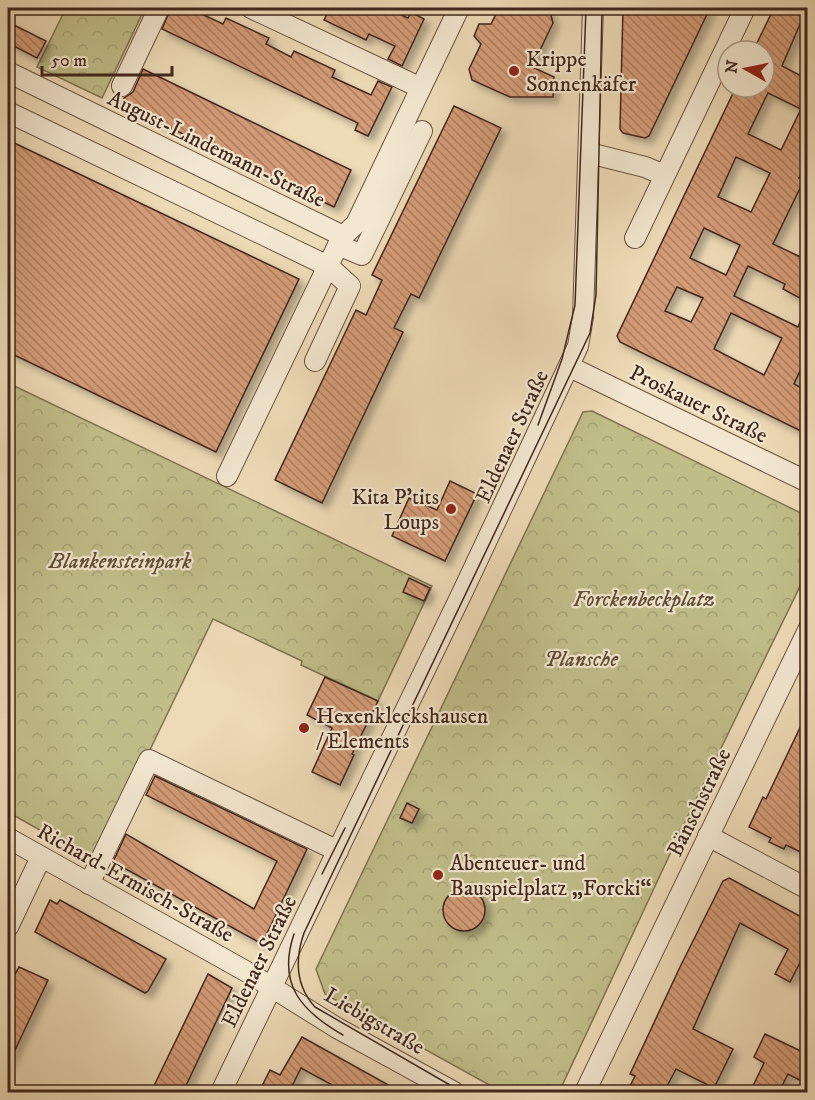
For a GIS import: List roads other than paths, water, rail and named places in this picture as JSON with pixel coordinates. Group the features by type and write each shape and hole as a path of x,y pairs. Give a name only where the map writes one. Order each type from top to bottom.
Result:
{"street":[{"path":"122,86 159,8"},
{"path":"251,8 419,87"},
{"path":"227,476 340,241 356,224 419,87 459,8"},
{"name":"Eldenaer Straße","path":"221,1092 570,367 582,330 593,8"},
{"path":"635,238 745,8"},
{"name":"August-Lindemann-Straße","path":"8,72 340,241 362,255 422,131"},
{"path":"8,112 328,266 350,286 315,361"},
{"path":"589,153 645,166 664,175"},
{"name":"Proskauer Straße","path":"570,367 807,482"},
{"name":"Bänschstraße","path":"585,1092 807,630"},
{"path":"89,884 149,760 338,850"},
{"path":"708,837 807,889"},
{"name":"Richard-Ermisch-Straße","path":"8,838 273,987"},
{"path":"8,927 41,857"},
{"name":"Liebigstraße","path":"273,987 337,1028 454,1092"}],"tram line":[{"path":"538,425 562,359 575,305 586,8"},
{"path":"462,1092 315,1007 308,999 300,981 299,952 304,933 590,333 596,295 602,8"},
{"path":"322,874 345,828"},
{"path":"294,934 289,968 296,994 315,1016 343,1035"}],"place":[{"name":"Krippe Sonnenkäfer","path":"514,71"},
{"name":"Kita P'tits Loups","path":"451,509"},
{"name":"Hexenkleckshausen / Elements","path":"304,728"},
{"name":"Abenteuer- und Bauspielplatz „Forcki“","path":"438,875"}],"park label":[{"name":"Blankensteinpark","path":"120,560"},
{"name":"Forckenbeckplatz","path":"644,598"},
{"name":"Plansche","path":"581,658"}]}
